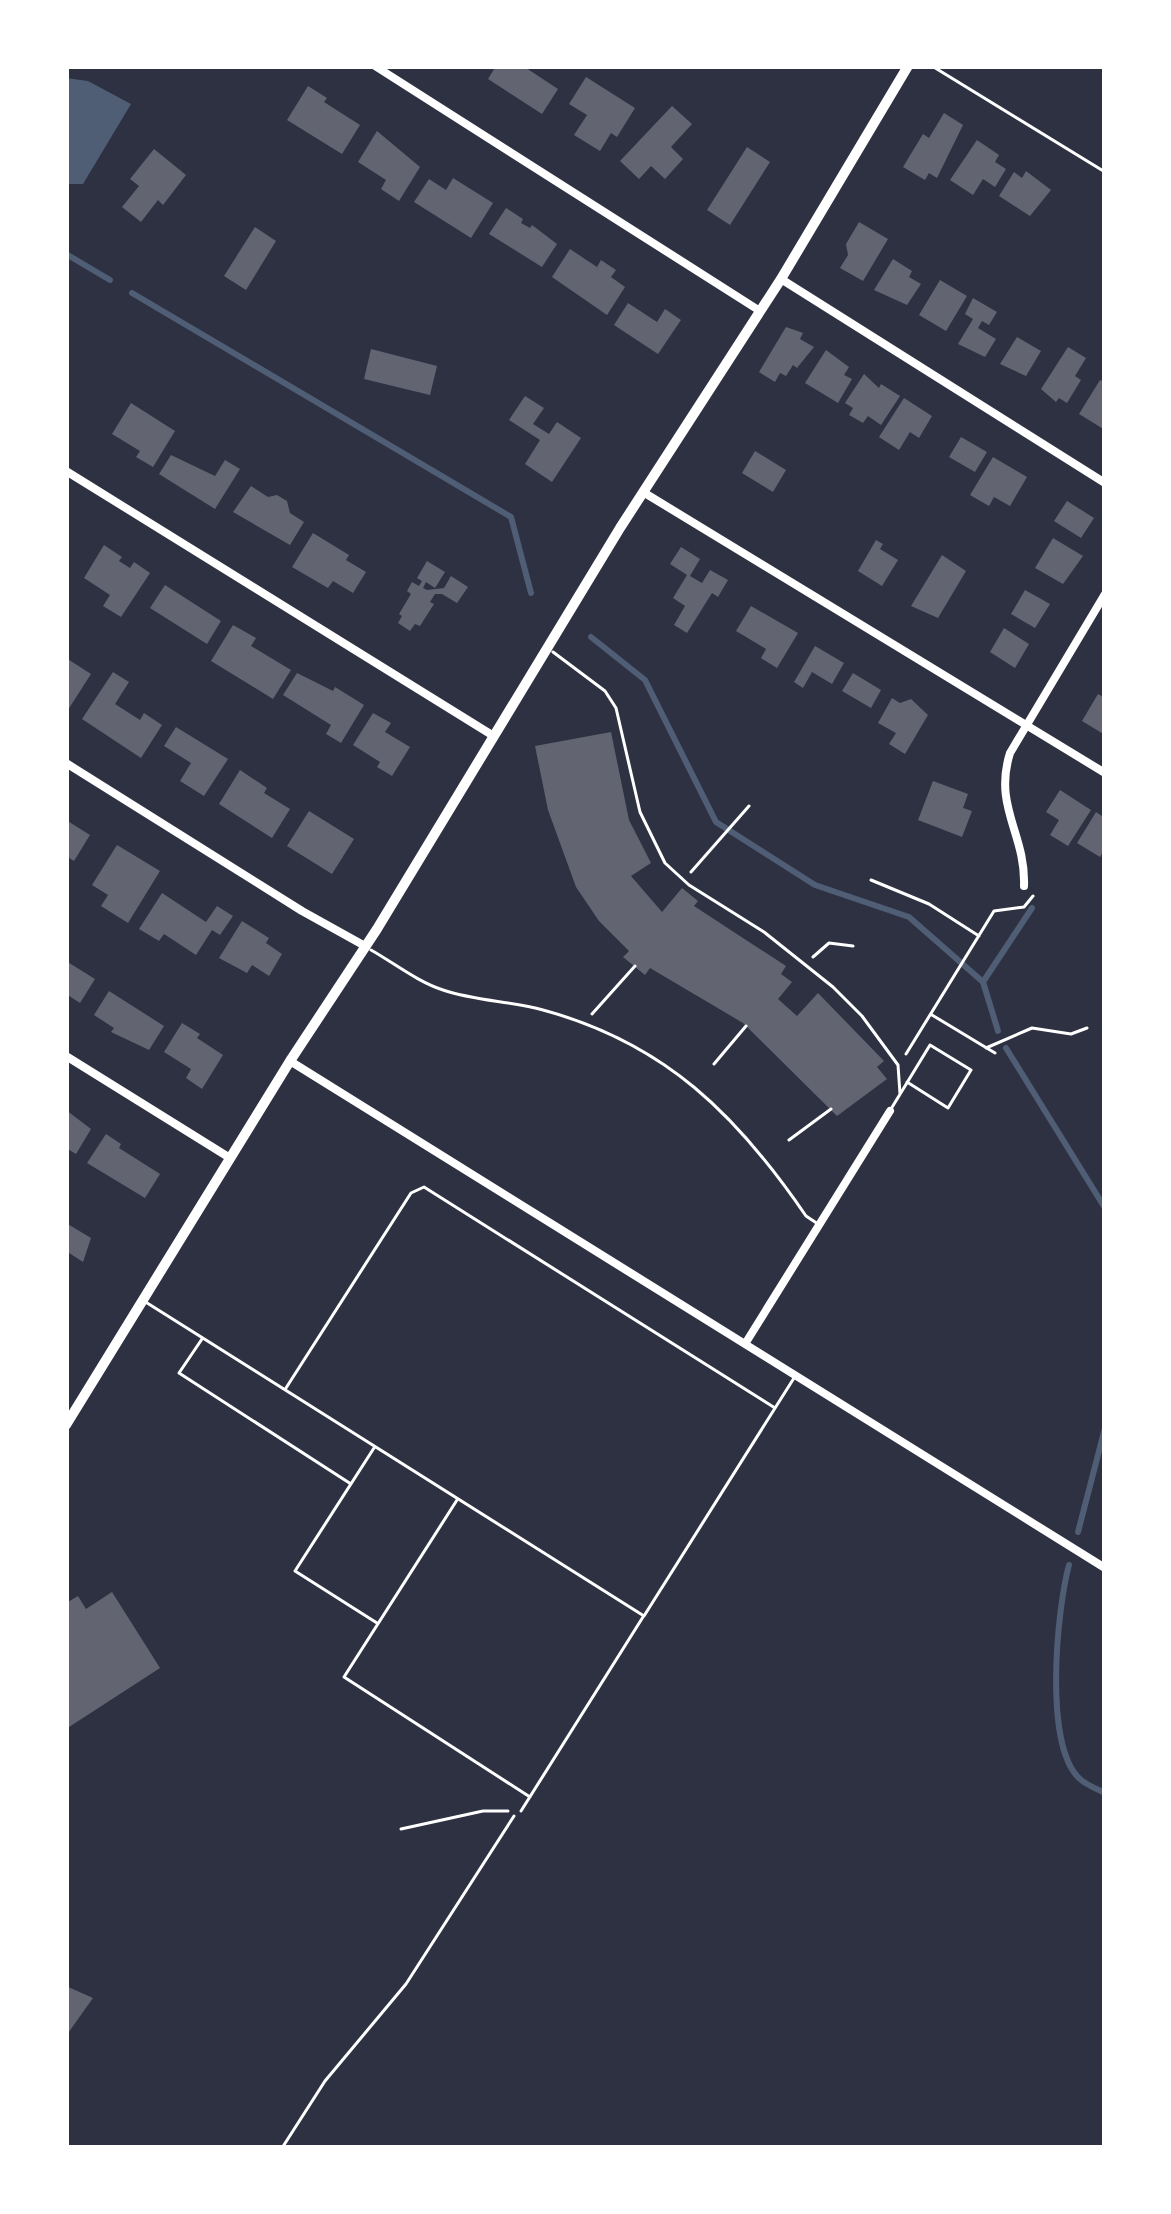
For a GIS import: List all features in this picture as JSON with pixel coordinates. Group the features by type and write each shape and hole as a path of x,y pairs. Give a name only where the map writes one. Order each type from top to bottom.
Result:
{"main road":[{"path":"66,1425 547,646 781,279 908,66"}],"street":[{"path":"375,66 760,310"},
{"path":"781,279 1105,483"},
{"path":"66,472 492,735"},
{"path":"644,492 1105,773"},
{"path":"1024,886 1022,850 1002,791 1010,753 1105,594"},
{"path":"66,763 365,946"},
{"path":"66,1056 230,1158"},
{"path":"290,1061 1105,1568"},
{"path":"746,1344 890,1111"}],"lane":[{"path":"932,66 1105,172"},
{"path":"547,646 605,691 616,708 640,812 665,863 806,964 862,1016 898,1066 900,1094"},
{"path":"365,946 442,990 542,1010 644,1052 692,1084 735,1122 806,1216 820,1225"},
{"path":"890,1111 907,1082 930,1045 971,1070 948,1108 907,1082"},
{"path":"285,1390 411,1193 424,1186 775,1408"},
{"path":"143,1300 644,1616"},
{"path":"202,1337 179,1373 351,1484"},
{"path":"521,1811 796,1376"},
{"path":"375,1446 296,1571 378,1623"},
{"path":"458,1499 344,1677 530,1797"}],"path":[{"path":"684,880 749,806"},
{"path":"871,880 929,904 979,936"},
{"path":"898,1066 994,911 1024,907 1034,892"},
{"path":"806,964 830,944 853,946"},
{"path":"581,1023 635,967"},
{"path":"931,1014 995,1053"},
{"path":"714,1064 746,1026"},
{"path":"986,1048 1032,1028 1071,1034 1087,1028"},
{"path":"789,1140 831,1109"},
{"path":"401,1829 483,1811 521,1811"},
{"path":"282,2148 325,2081 406,1984 508,1822 521,1811"}],"water":[{"path":"66,78 88,81 131,104 83,184 66,184"}],"building":[{"path":"496,66 523,66 558,89 542,114 488,79"},
{"path":"586,77 635,108 617,137 611,133 600,151 574,135 587,115 569,104"},
{"path":"308,86 360,125 342,154 287,120"},
{"path":"672,106 692,124 671,147 683,159 665,179 651,166 639,179 620,161"},
{"path":"944,113 963,125 937,178 929,173 925,180 903,167 923,134 929,138"},
{"path":"377,131 420,167 399,201 381,189 386,180 358,162"},
{"path":"977,140 999,155 995,162 1006,169 995,187 983,179 973,195 950,180"},
{"path":"747,147 770,162 730,225 707,210"},
{"path":"154,149 186,175 163,205 158,200 141,222 122,207 139,186 130,179"},
{"path":"1026,171 1051,190 1030,216 999,196 1014,172 1022,178"},
{"path":"453,178 493,203 471,238 414,202 429,179 446,190"},
{"path":"506,208 523,219 521,223 532,225 557,244 542,267 489,234"},
{"path":"859,222 888,239 863,281 840,268 848,255 846,244"},
{"path":"255,227 276,241 246,290 224,276"},
{"path":"570,249 597,267 601,260 616,270 611,277 625,287 607,315 552,277"},
{"path":"893,259 912,271 909,277 921,284 907,305 874,290"},
{"path":"940,280 967,296 946,331 919,315"},
{"path":"973,298 997,312 989,325 982,321 978,328 996,339 985,357 958,344 973,319 965,314"},
{"path":"628,303 657,322 665,309 681,320 658,354 614,325"},
{"path":"786,327 803,333 800,339 814,347 797,368 793,365 786,376 780,373 775,382 759,372"},
{"path":"1017,337 1041,351 1026,376 1000,364"},
{"path":"1068,347 1086,358 1075,376 1081,380 1067,403 1059,398 1056,402 1041,389"},
{"path":"371,349 437,366 430,395 364,379"},
{"path":"826,350 849,367 844,375 852,379 838,403 805,383"},
{"path":"864,374 879,388 881,384 900,396 881,425 868,416 863,423 849,415 853,408 845,403"},
{"path":"1100,380 1105,382 1105,430 1079,414"},
{"path":"525,396 544,408 533,424 549,434 557,422 581,438 552,482 525,464 540,440 509,420"},
{"path":"904,398 932,416 919,438 910,432 899,450 879,437"},
{"path":"131,403 175,431 153,467 136,457 140,451 112,434"},
{"path":"961,437 987,452 975,472 949,457"},
{"path":"755,451 786,470 773,492 742,473"},
{"path":"171,455 215,476 225,460 240,469 215,509 159,474"},
{"path":"993,457 1027,477 1010,506 994,497 989,506 970,495"},
{"path":"251,486 268,497 277,495 287,501 290,513 304,522 290,545 233,512"},
{"path":"1067,501 1094,518 1081,538 1054,521"},
{"path":"313,533 349,555 346,560 366,572 353,593 333,581 328,588 292,567"},
{"path":"1053,538 1083,556 1063,584 1035,568"},
{"path":"876,540 883,544 880,549 898,560 882,586 858,571"},
{"path":"104,545 130,568 134,562 150,573 121,617 103,606 110,595 84,578"},
{"path":"681,547 700,559 690,576 702,583 710,570 728,580 718,597 712,593 687,633 674,625 685,606 673,598 687,575 670,564"},
{"path":"942,555 966,571 938,618 911,606"},
{"path":"427,561 445,572 435,588 426,582 423,588 427,590 444,588 451,576 468,587 457,603 435,594 420,626 415,624 410,631 398,623 399,614 412,582 419,586 422,581 417,578"},
{"path":"165,585 221,621 207,644 150,608"},
{"path":"1025,590 1050,604 1035,628 1011,614"},
{"path":"751,606 798,633 777,668 761,658 766,649 736,631"},
{"path":"233,625 256,638 251,646 291,670 273,699 211,661"},
{"path":"1004,628 1029,644 1015,668 990,652"},
{"path":"815,646 844,663 832,684 812,672 803,688 794,682"},
{"path":"66,658 91,674 66,713"},
{"path":"113,672 129,682 115,704 140,720 144,713 162,725 141,758 82,719"},
{"path":"297,673 333,691 335,687 364,705 341,743 326,734 331,725 283,695"},
{"path":"853,673 881,690 871,708 842,691"},
{"path":"1098,694 1105,698 1105,735 1082,721"},
{"path":"892,698 900,703 911,699 928,715 905,754 889,744 896,733 878,723"},
{"path":"373,713 391,723 385,732 410,747 392,776 353,745"},
{"path":"176,727 228,759 204,796 180,781 191,763 164,746"},
{"path":"611,732 629,820 651,863 631,876 662,912 682,888 698,901 694,906 786,966 781,974 792,982 778,999 797,1016 818,993 884,1061 877,1067 887,1079 837,1116 743,1023 650,968 645,975 623,957 629,951 599,921 576,887 548,810 535,746"},
{"path":"240,770 290,809 272,838 219,804"},
{"path":"933,781 968,794 963,808 972,811 962,837 918,820"},
{"path":"1060,790 1091,810 1068,846 1050,835 1059,820 1046,812"},
{"path":"309,811 354,839 332,874 287,846"},
{"path":"1096,812 1105,818 1105,848 1100,857 1077,843"},
{"path":"66,820 90,835 74,861 66,856"},
{"path":"117,845 160,871 128,923 101,906 108,895 92,885"},
{"path":"162,893 206,922 217,906 233,916 220,935 212,930 196,955 164,934 159,941 139,929"},
{"path":"242,921 269,938 266,943 282,954 269,976 252,965 247,973 219,958"},
{"path":"66,961 95,979 80,1003 66,994"},
{"path":"109,991 164,1026 149,1050 111,1032 114,1028 94,1015"},
{"path":"182,1023 223,1055 202,1089 186,1078 191,1069 164,1052"},
{"path":"66,1110 91,1129 76,1154 66,1148"},
{"path":"106,1134 160,1174 145,1198 87,1163"},
{"path":"66,1223 91,1238 83,1262 66,1251"},
{"path":"112,1592 160,1668 66,1729 66,1603 78,1596 86,1609"},
{"path":"66,1986 93,1998 66,2036"}],"waterway":[{"path":"66,254 110,280"},
{"path":"132,293 511,517 531,593"},
{"path":"591,637 645,680 716,822 815,885 909,917 983,982"},
{"path":"998,1031 983,982 1032,908"},
{"path":"1006,1048 1105,1208"},
{"path":"1078,1532 1105,1428"},
{"path":"1069,1565 1057,1643 1061,1738 1068,1762 1080,1779 1105,1793"}]}
